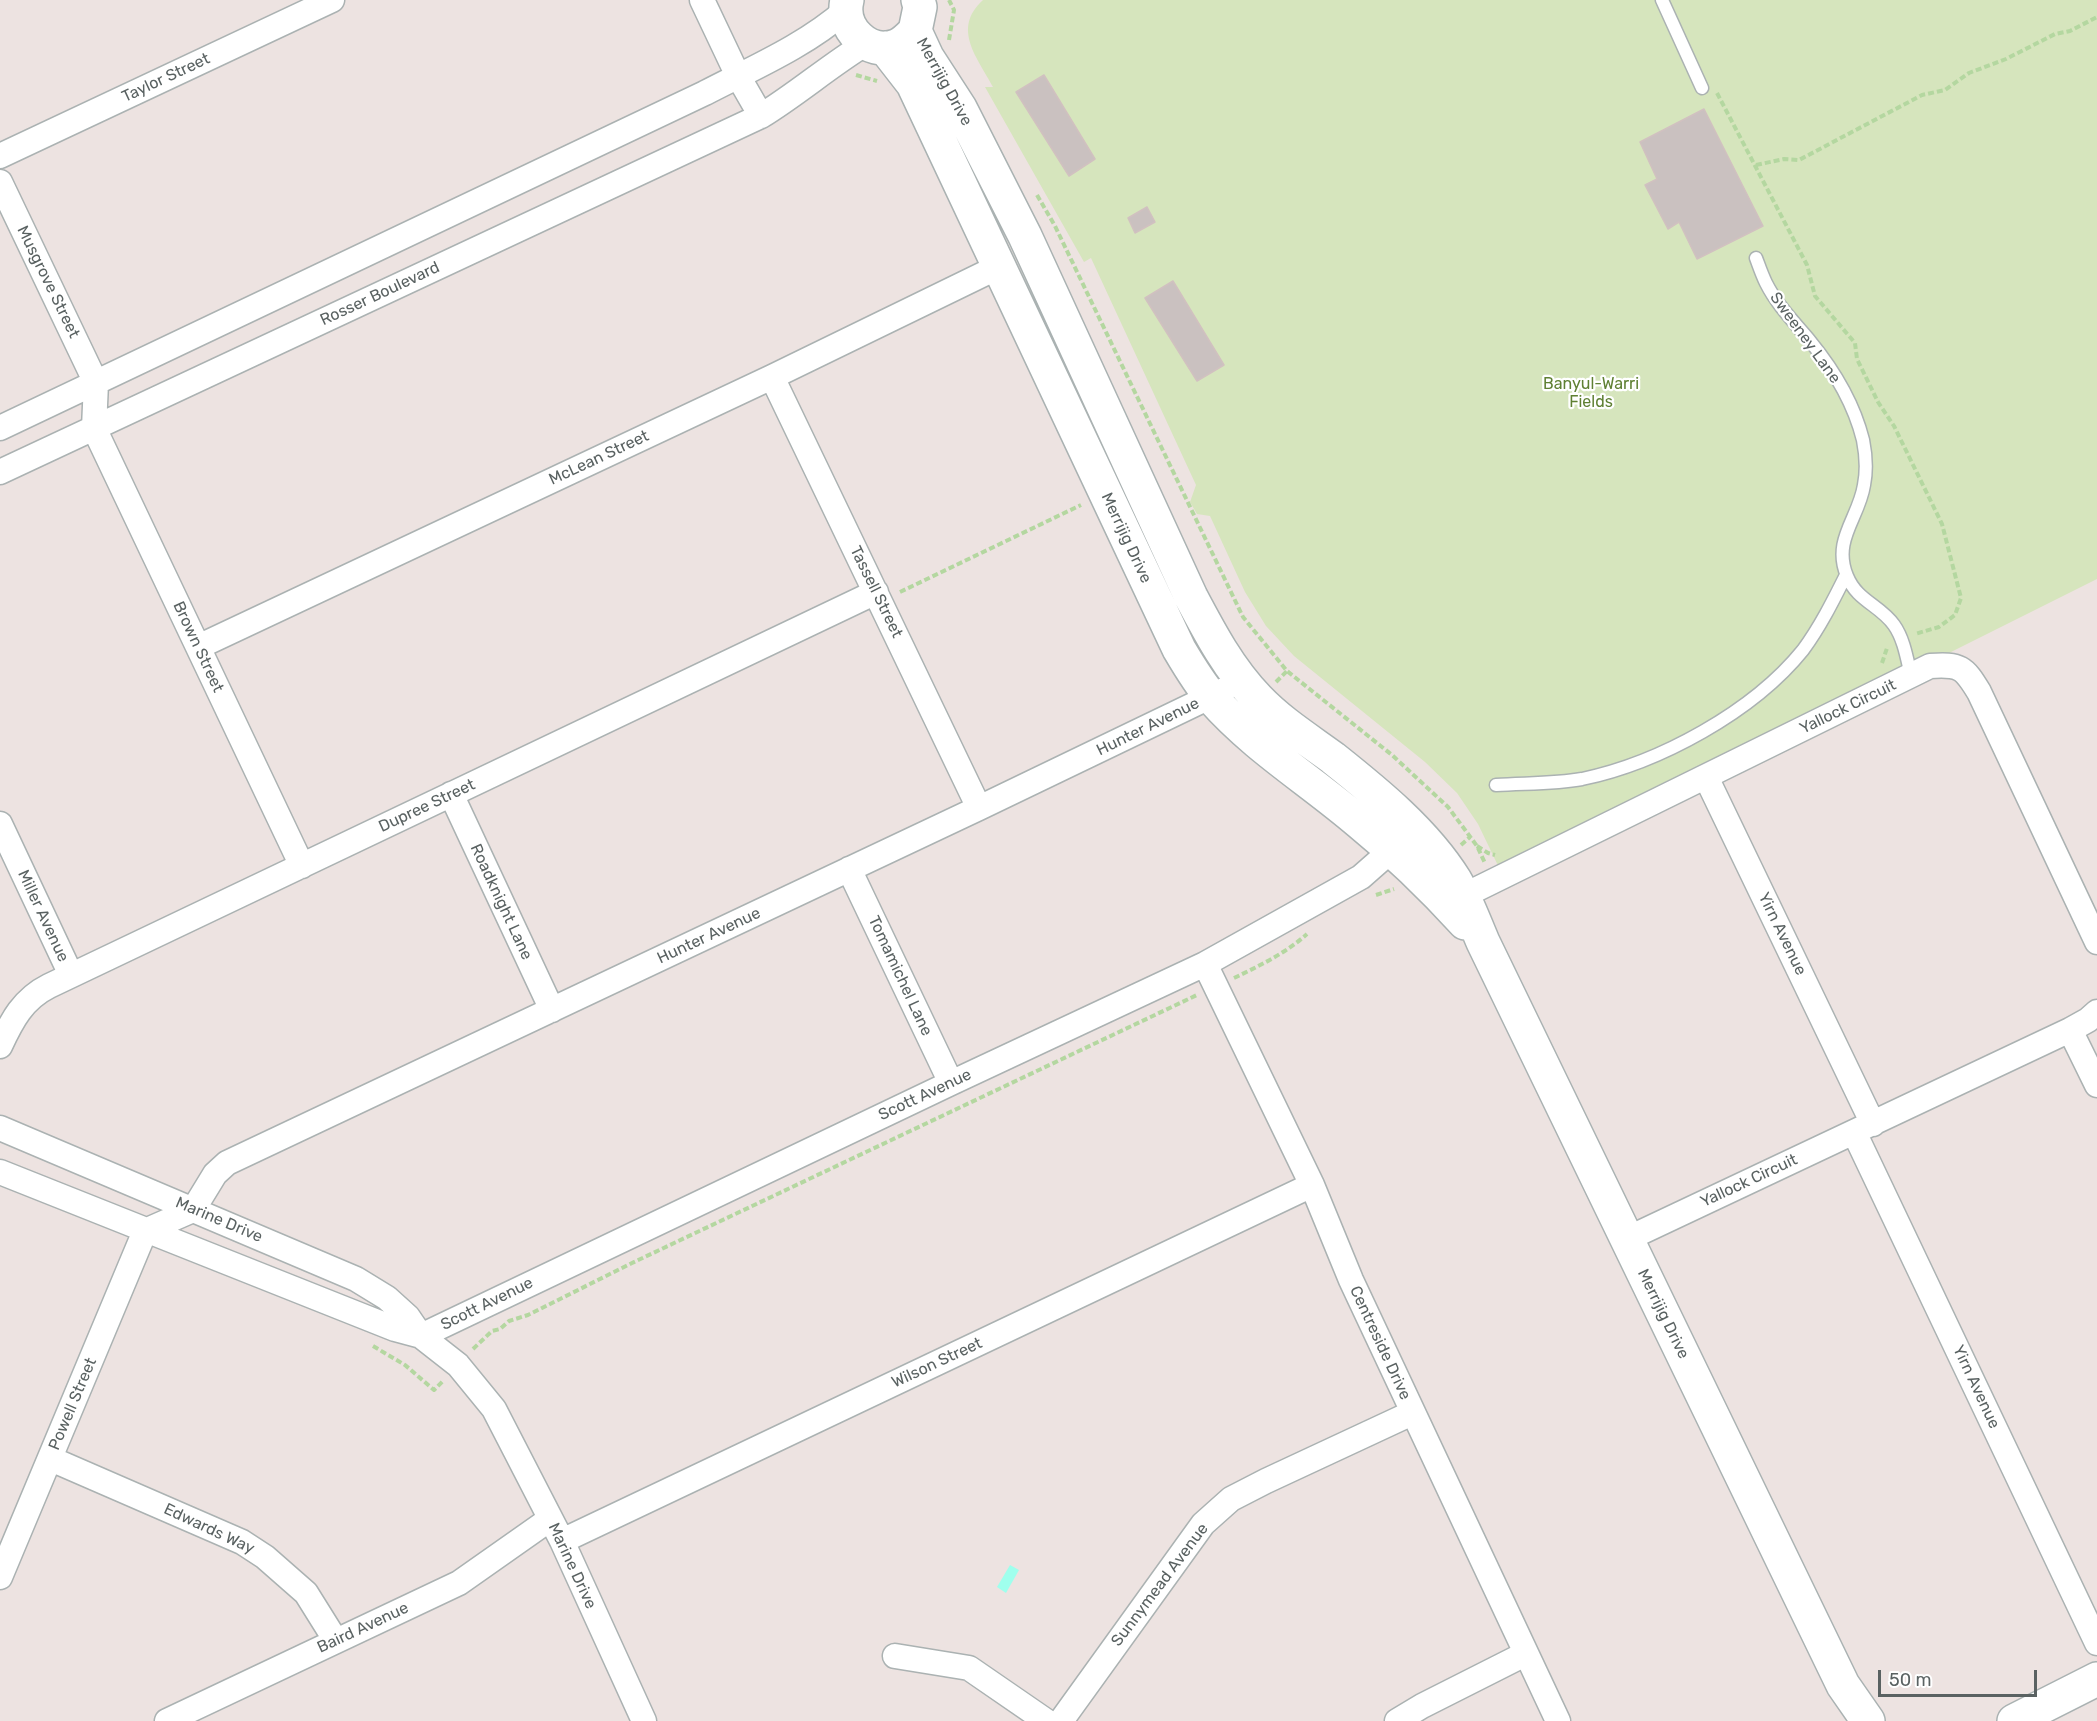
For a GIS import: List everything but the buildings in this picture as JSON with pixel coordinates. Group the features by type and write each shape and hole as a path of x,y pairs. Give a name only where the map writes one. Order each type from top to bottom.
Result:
{"street":[{"name":"Taylor Street","path":"0,156 332,0"},
{"path":"702,0 738,76 761,116"},
{"path":"0,428 738,76 821,30 846,5"},
{"name":"Merrijig Drive","path":"846,5 849,23 914,84 1179,649 1210,697 1235,723 1271,754 1358,820 1403,840 1445,865 1463,896 1483,942 1843,1685 1855,1721"},
{"name":"Merrijig Drive","path":"875,46 896,46 921,13"},
{"name":"Merrijig Drive","path":"921,13 927,57 960,108 1025,237 1191,597 1216,645 1242,681 1273,712 1374,792 1403,840 1483,942"},
{"name":"Rosser Boulevard","path":"0,472 761,116 786,100 825,69 875,46"},
{"name":"Musgrove Street","path":"0,182 96,382"},
{"name":"McLean Street","path":"198,647 772,377 998,267"},
{"name":"Tassell Street","path":"772,377 979,808"},
{"path":"94,428 96,382"},
{"name":"Brown Street","path":"94,428 302,866"},
{"name":"Dupree Street","path":"0,1046 12,1020 24,1004 39,991 451,794 878,597"},
{"name":"Yallock Circuit","path":"1463,896 1930,666 1953,665 1968,674 1978,692 2097,942"},
{"name":"Hunter Avenue","path":"193,1210 215,1174 227,1163 979,808 1242,681"},
{"name":"Yirn Avenue","path":"1706,777 2097,1643"},
{"name":"Roadknight Lane","path":"451,794 552,1010"},
{"name":"Miller Avenue","path":"0,824 71,975"},
{"name":"Scott Avenue","path":"421,1336 1205,964 1361,877 1403,840"},
{"name":"Tomamichel Lane","path":"849,869 951,1083"},
{"name":"Centreside Drive","path":"1205,964 1312,1185 1351,1280 1412,1413 1558,1721"},
{"name":"Yallock Circuit","path":"1627,1239 2070,1030 2097,1012"},
{"path":"2070,1030 2097,1085"},
{"name":"Marine Drive","path":"0,1128 356,1279 394,1304 408,1317 421,1336 452,1359 494,1409 562,1541 644,1721"},
{"name":"Marine Drive","path":"0,1172 395,1329 421,1336"},
{"name":"Wilson Street","path":"562,1541 1312,1185"},
{"path":"145,1231 193,1210"},
{"name":"Powell Street","path":"0,1577 145,1231"},
{"name":"Sunnymead Avenue","path":"1061,1721 1203,1524 1232,1499 1412,1413"},
{"name":"Edwards Way","path":"51,1459 242,1542 272,1562 306,1593 336,1641"},
{"name":"Baird Avenue","path":"167,1721 459,1583 550,1519"},
{"path":"1397,1721 1526,1654"},
{"path":"895,1656 969,1668 1046,1721"},
{"path":"2014,1721 2097,1679"},
{"name":"Merrijig Drive","path":"1843,1685 1868,1721"}],"lane":[{"path":"1662,0 1708,87"},
{"name":"Sweeney Lane","path":"1756,258 1766,284 1779,304 1825,361 1836,379 1849,403 1862,440 1866,464 1864,487 1846,532 1842,553 1846,575"},
{"path":"1846,575 1854,590 1866,602 1882,612 1893,624 1900,638 1911,676"},
{"path":"1496,784 1582,779 1659,754 1684,742 1729,715 1783,672 1813,635 1846,575"}],"path":[{"path":"948,45 954,10 949,0"},
{"path":"1756,165 1784,159 1799,160 1922,95 1945,90 1969,73 2006,59 2055,34 2070,31 2097,17"},
{"path":"1708,87 1756,165 1807,266 1815,296 1855,343 1857,359 1878,402 1894,426 1942,524 1960,598 1955,615 1939,627 1888,642 1881,667"},
{"path":"1031,185 1055,226 1243,616 1287,671 1392,755 1448,807 1477,846 1493,881"},
{"path":"878,597 1081,505"},
{"path":"1477,846 1488,853 1499,855"}],"green space":[{"name":"Banyul-Warri Fields","path":"983,0 2097,0 2097,579 1503,876 1478,824 1457,793 1425,762 1294,656 1266,626 1245,592 1210,516 1197,514 1190,502 1196,485 1091,258 1084,262 985,87 993,87 970,44 968,33 969,22 974,11"}],"shaded area":[{"path":"1010,1565 1019,1570 1006,1593 997,1587"}]}
